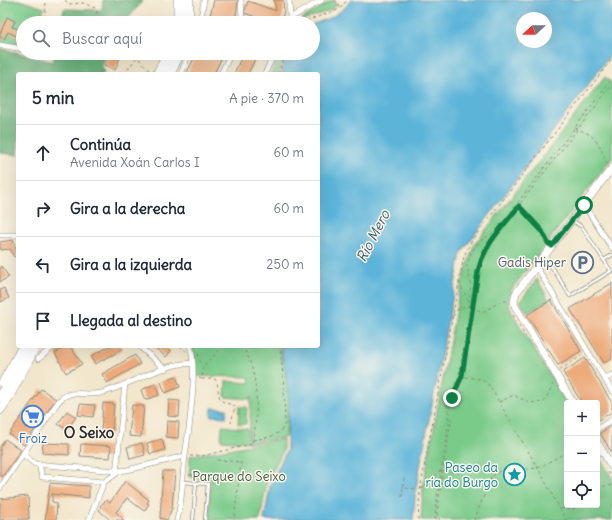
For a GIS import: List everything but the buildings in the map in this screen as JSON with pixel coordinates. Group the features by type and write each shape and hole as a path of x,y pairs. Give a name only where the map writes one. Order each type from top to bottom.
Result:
{"highway":[{"path":"181,16 182,0"},
{"path":"188,16 189,0"},
{"path":"163,72 169,60"},
{"path":"171,72 177,60"},
{"path":"0,397 26,348"},
{"path":"0,410 16,385 35,348"},
{"path":"0,414 18,391 38,358"}],"street":[{"path":"176,0 176,16"},
{"path":"201,16 204,0"},
{"path":"241,0 241,16"},
{"path":"289,0 290,16"},
{"path":"294,16 322,0"},
{"path":"0,45 16,48"},
{"path":"156,72 162,60"},
{"path":"181,72 186,60"},
{"path":"222,72 228,60"},
{"path":"267,72 271,60"},
{"path":"571,400 523,319 514,301 516,293 544,259 552,246 612,168"},
{"path":"584,205 612,248"},
{"path":"0,235 16,235"},
{"path":"537,268 612,390"},
{"path":"0,384 20,348"},
{"path":"38,358 51,348"},
{"path":"141,348 165,369"},
{"path":"177,520 182,501 185,456 188,442 193,364 190,348"},
{"path":"1,483 23,454 60,399 73,393 102,393 165,369 182,364 193,364"},
{"path":"605,379 612,375"},
{"path":"89,520 104,482 117,471 125,384"},
{"path":"600,427 612,420"},
{"path":"600,447 612,467"},
{"path":"23,454 36,464 117,471 185,456"},
{"path":"39,464 42,477 104,482"}],"lane":[{"path":"544,259 552,267 570,296 611,271 582,227 572,220"},
{"path":"604,260 612,255"},
{"path":"183,482 208,484 205,520"},
{"path":"193,520 196,483"}],"path":[{"path":"44,16 46,0"},
{"path":"65,0 69,4 83,3 95,8 98,16"},
{"path":"336,0 341,7"},
{"path":"320,17 341,7 347,0"},
{"path":"418,520 420,490 464,256 468,247 612,59"},
{"path":"97,60 100,72"},
{"path":"125,72 132,60"},
{"path":"140,60 151,72"},
{"path":"279,72 283,60"},
{"path":"436,520 434,516 449,422 447,403 459,376 470,309 471,284 467,266 471,253 478,242 496,231 612,79"},
{"path":"440,520 437,515 437,510 451,430 450,402 462,376 473,310 475,286 483,254 612,85"},
{"path":"575,128 591,135 599,142 607,164 612,168"},
{"path":"517,204 542,231 548,243 552,246"},
{"path":"459,282 470,305"},
{"path":"470,309 485,310 501,302 508,301"},
{"path":"452,317 458,309 470,305"},
{"path":"203,366 217,353 220,348"},
{"path":"185,456 202,456 252,444 256,386 251,365 243,348"},
{"path":"253,440 280,432 285,424 284,387 280,348"},
{"path":"555,373 588,352"},
{"path":"197,353 203,366 202,379"},
{"path":"459,376 480,379 489,385 538,468 566,520"},
{"path":"192,377 215,379 218,382 222,402 235,406 231,423"},
{"path":"498,402 514,395 526,402 536,404 545,401 553,385"},
{"path":"474,520 486,486 492,476 505,468 519,470 538,468 564,454"},
{"path":"217,460 241,462 234,520"},
{"path":"420,490 440,471 456,472 486,486"},
{"path":"184,474 239,480"},
{"path":"402,497 404,478"},
{"path":"600,487 612,485"},
{"path":"403,488 417,489"},
{"path":"560,507 572,510 575,508"}],"green space":[{"path":"3,0 19,0 44,8 41,16 16,16 16,46 0,43 0,8"},
{"path":"103,0 143,0 130,16 62,16 64,9 102,10"},
{"path":"333,0 337,5 331,10 314,16 307,16"},
{"path":"0,48 16,52 16,60 45,60 53,62 53,60 104,60 102,64 104,72 16,72 16,155 0,153"},
{"path":"277,60 283,60 279,72 272,72"},
{"path":"605,77 612,83 612,158 511,290 508,303 512,313 565,400 564,508 600,508 600,458 612,478 612,520 421,520 423,487 459,292 474,245"},
{"path":"537,279 549,300 527,313 521,303 521,300"},
{"path":"192,348 280,348 283,362 281,348 312,348 320,419 264,520 271,483 287,450 288,409 286,437 249,443 251,396 250,399 225,397 226,381 250,383 249,377 195,376 195,359"},
{"path":"239,407 247,407 246,424 238,424"},
{"path":"222,426 248,429 248,442 221,440"},
{"name":"Parque do Seixo","path":"283,439 283,451 267,481 260,520 208,520 211,479 189,477 190,456"}],"water":[{"name":"Río Mero","path":"351,0 612,0 612,53 461,253 416,488 413,520 264,520 271,483 287,450 289,394 281,348 320,348 320,72 282,72 286,60 320,60 320,21 343,9"},
{"path":"212,408 227,409 226,417 211,416"}],"place":[{"name":"Gadis Hiper","path":"582,262"},
{"name":"Froiz","path":"33,416"},
{"name":"Paseo da ría do Burgo","path":"514,474"}],"district":[{"name":"O Seixo","path":"89,433"}],"route":[{"path":"452,398 462,376 473,310 475,286 480,262 488,245 519,206 542,231 548,243 552,246 584,205"}]}
